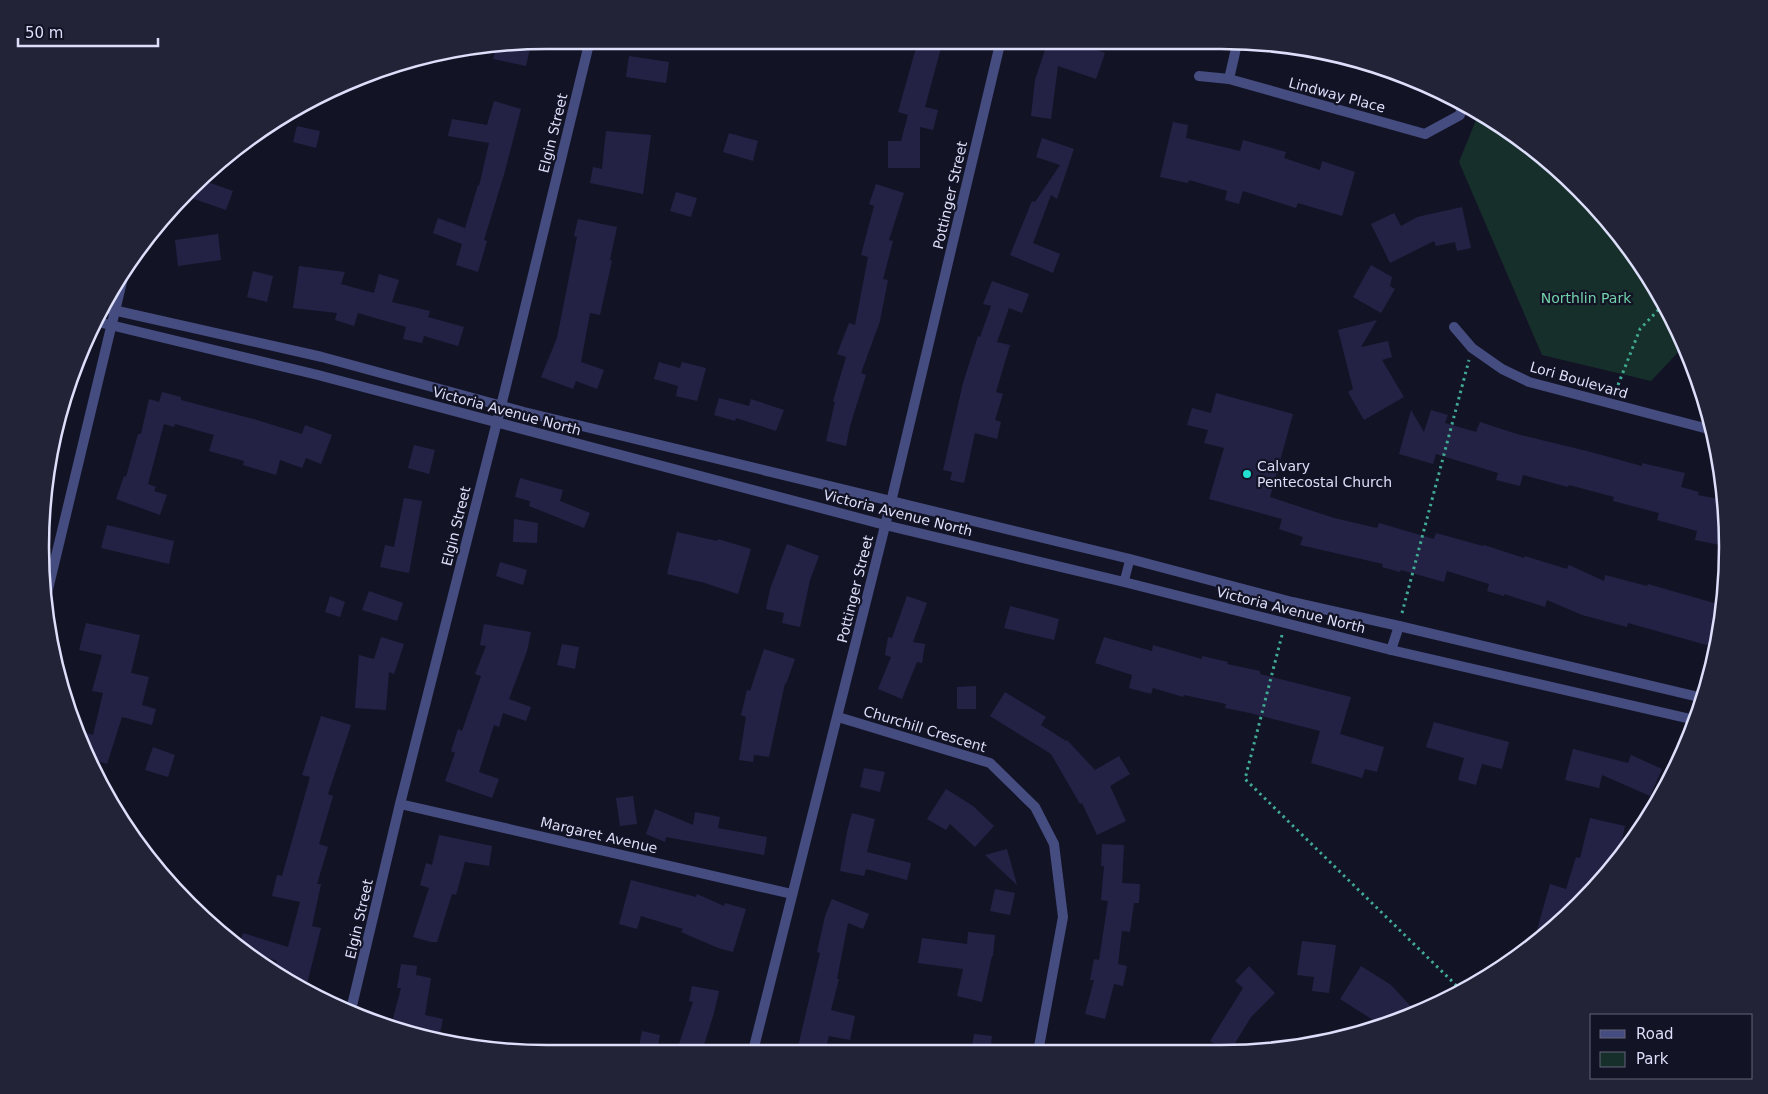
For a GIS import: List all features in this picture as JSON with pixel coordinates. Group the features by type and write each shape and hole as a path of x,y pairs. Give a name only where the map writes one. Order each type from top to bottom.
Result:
{"street":[{"name":"Elgin Street","path":"352,1005 400,804 497,423 588,49"},
{"name":"Pottinger Street","path":"754,1045 891,502 999,49"},
{"path":"1229,79 1236,49"},
{"name":"Lindway Place","path":"1199,76 1229,79 1425,134 1460,115 1461,111"},
{"name":"Victoria Avenue North","path":"110,309 322,357 501,406 891,502 1130,558 1292,602 1696,696"},
{"path":"50,581 111,325 109,310"},
{"name":"Victoria Avenue North","path":"102,323 318,375 885,525 1124,582 1391,650 1689,719"},
{"name":"Lori Boulevard","path":"1454,327 1472,348 1502,369 1529,382 1705,428"},
{"path":"318,375 322,357"},
{"path":"1391,650 1398,626"},
{"name":"Churchill Crescent","path":"838,717 990,763 1035,807 1054,844 1063,917 1039,1045"},
{"name":"Margaret Avenue","path":"400,804 792,894"}],"lane":[{"path":"1124,582 1130,558"}],"path":[{"path":"1618,384 1640,329 1658,309"},
{"path":"1398,626 1472,348"},
{"path":"1284,623 1282,638 1246,779 1456,986"}],"green space":[{"name":"Northlin Park","path":"1476,120 1498,133 1550,172 1596,218 1635,270 1668,327 1679,351 1651,381 1542,355 1459,162"}],"building":[{"path":"916,49 941,49 925,107 938,110 933,130 920,127 920,168 888,168 888,141 901,141 908,115 898,112"},
{"path":"1045,49 1094,49 1105,53 1096,79 1058,66 1051,119 1031,116 1035,80"},
{"path":"530,50 526,66 493,59 495,52"},
{"path":"629,56 669,62 666,83 626,77"},
{"path":"494,101 521,109 484,240 487,241 478,272 456,265 462,244 433,233 438,218 465,228 479,186 489,143 448,136 452,119 487,125"},
{"path":"1173,122 1188,125 1186,138 1240,151 1243,140 1286,152 1284,158 1320,170 1322,161 1355,172 1342,216 1298,203 1296,208 1243,191 1239,204 1225,200 1227,191 1189,180 1188,183 1160,177"},
{"path":"297,126 320,131 316,148 293,142"},
{"path":"606,131 651,135 643,194 590,183 593,167 602,169"},
{"path":"729,133 758,141 753,161 723,152"},
{"path":"1042,138 1074,149 1057,199 1051,195 1033,243 1060,254 1053,273 1010,255 1032,201 1035,202 1060,165 1036,157"},
{"path":"208,182 233,191 226,210 192,198"},
{"path":"876,184 904,193 889,240 893,241 883,279 888,280 880,321 861,373 866,375 850,426 846,446 826,441 835,402 833,401 846,357 837,354 849,323 855,325 868,257 861,255 874,206 869,204"},
{"path":"676,192 697,198 691,217 670,211"},
{"path":"1462,207 1471,248 1457,251 1455,242 1436,246 1434,241 1390,263 1371,224 1394,213 1401,226 1417,217"},
{"path":"578,219 617,227 610,260 612,261 600,315 590,313 581,362 604,370 597,389 576,381 573,389 541,377 557,338 577,237 574,236"},
{"path":"218,234 221,260 178,266 175,240"},
{"path":"1371,265 1392,277 1390,286 1395,289 1381,313 1353,297"},
{"path":"299,266 345,272 341,284 374,293 379,274 399,280 392,302 430,311 428,317 464,327 458,346 424,336 422,343 403,339 406,327 358,313 354,326 335,320 337,313 293,308"},
{"path":"253,271 273,276 267,302 247,297"},
{"path":"992,281 1029,294 1022,313 1009,308 997,342 1010,345 996,392 1003,394 995,420 1001,422 997,439 975,433 964,483 950,480 952,472 943,470 963,383 978,336 980,337 991,306 983,304"},
{"path":"1377,320 1361,347 1388,341 1392,357 1382,360 1404,397 1364,420 1348,392 1353,389 1338,330"},
{"path":"659,362 680,368 682,362 706,368 697,401 676,396 678,386 654,379"},
{"path":"162,392 181,397 181,400 302,434 305,425 332,435 321,464 306,458 302,468 280,460 276,475 243,465 244,461 209,451 214,435 175,424 174,427 164,424 148,484 156,487 154,491 167,495 160,515 116,499 124,476 126,477 138,434 141,434 149,399 159,402"},
{"path":"1216,393 1293,414 1270,497 1334,518 1377,528 1379,523 1434,539 1436,533 1567,569 1569,565 1604,581 1605,575 1647,586 1648,584 1716,604 1710,646 1628,623 1627,627 1582,615 1547,600 1545,607 1504,594 1504,596 1487,591 1489,584 1447,571 1444,582 1401,570 1400,572 1382,567 1383,564 1300,545 1303,537 1279,529 1282,519 1209,499 1224,448 1204,443 1208,430 1187,425 1192,408 1211,413"},
{"path":"719,398 749,406 751,399 784,410 776,431 736,418 735,421 714,415"},
{"path":"1411,410 1424,432 1431,410 1448,415 1445,423 1476,432 1480,422 1517,434 1642,466 1642,463 1685,473 1681,487 1699,492 1698,495 1717,499 1719,545 1695,540 1697,531 1657,520 1659,513 1613,501 1614,497 1523,475 1520,486 1496,480 1498,473 1436,454 1433,464 1399,454"},
{"path":"414,445 435,450 429,474 408,468"},
{"path":"520,478 563,490 560,501 590,513 584,528 529,506 530,501 515,497"},
{"path":"404,498 422,501 409,573 380,567 385,545 394,547"},
{"path":"514,519 538,523 537,543 513,542"},
{"path":"107,525 174,541 169,564 101,548"},
{"path":"677,532 717,541 718,539 751,549 738,594 705,583 667,574"},
{"path":"787,544 819,556 810,580 800,627 782,623 784,613 766,609 770,589"},
{"path":"500,562 527,570 523,585 496,576"},
{"path":"369,591 403,603 397,621 362,610"},
{"path":"330,596 345,602 340,617 325,612"},
{"path":"907,596 927,603 913,642 925,644 922,663 917,662 902,699 878,689 891,657 885,655 888,637 892,638"},
{"path":"1010,606 1059,619 1054,640 1004,628"},
{"path":"86,623 140,635 131,673 149,677 142,705 156,709 152,725 122,717 107,764 97,761 85,732 93,735 103,693 92,691 102,655 79,650"},
{"path":"484,624 531,632 527,651 509,699 531,707 526,721 503,713 499,727 494,725 479,772 499,779 492,798 445,781 455,753 451,751 458,729 462,731 481,676 475,674 486,646 480,645"},
{"path":"381,637 404,644 394,674 389,672 386,710 355,708 359,655 374,659"},
{"path":"1104,637 1152,651 1153,645 1202,659 1202,656 1228,662 1227,664 1260,671 1260,674 1351,697 1340,734 1384,747 1377,772 1365,769 1362,778 1311,763 1320,731 1225,708 1226,704 1184,695 1183,697 1153,688 1151,694 1129,688 1132,675 1095,663"},
{"path":"562,644 579,647 575,669 557,665"},
{"path":"764,649 795,659 785,683 769,757 754,755 753,762 739,760 746,717 741,715 747,690 750,691"},
{"path":"976,686 976,709 957,709 957,687"},
{"path":"1005,692 1046,717 1041,725 1067,740 1095,770 1119,756 1130,774 1110,786 1126,821 1097,835 1082,803 1080,804 1051,754 990,716"},
{"path":"321,716 351,725 328,794 333,796 319,844 328,847 317,884 321,884 312,926 321,928 307,983 276,965 277,961 264,957 241,940 243,933 288,947 300,902 272,896 277,875 282,876 310,777 302,775"},
{"path":"1434,722 1509,742 1502,769 1482,764 1476,785 1458,780 1464,758 1426,747"},
{"path":"153,747 175,755 168,777 145,770"},
{"path":"1573,749 1628,763 1631,755 1662,769 1650,796 1602,775 1599,788 1565,780"},
{"path":"864,768 885,772 880,792 860,787"},
{"path":"946,789 973,806 994,826 975,847 950,824 946,830 927,819"},
{"path":"633,796 637,824 620,826 616,798"},
{"path":"655,809 693,825 695,812 720,817 718,828 767,837 764,855 666,837 665,842 646,834"},
{"path":"852,813 875,819 867,852 911,863 907,880 866,869 864,876 840,871"},
{"path":"1590,818 1625,826 1621,843 1596,876 1550,922 1536,933 1550,884 1566,889 1576,857 1580,858"},
{"path":"439,835 492,846 489,866 465,862 456,895 452,894 437,942 431,942 413,937 429,888 420,885 426,863 432,865"},
{"path":"1102,844 1124,845 1122,883 1140,884 1139,903 1134,903 1130,932 1122,931 1118,964 1127,966 1123,986 1114,984 1105,1019 1085,1014 1094,980 1090,980 1094,959 1099,960 1108,901 1101,900 1104,866 1101,866"},
{"path":"1007,849 1017,885 985,855"},
{"path":"631,880 696,897 697,894 724,906 725,903 746,909 733,952 718,948 681,932 683,929 641,916 637,929 619,924"},
{"path":"995,889 1015,893 1010,915 990,911"},
{"path":"832,899 869,914 863,929 848,923 837,979 839,979 831,1010 855,1016 850,1040 829,1036 827,1045 798,1045 820,953 817,952 825,916"},
{"path":"968,932 995,935 993,956 982,1002 957,996 963,969 918,963 922,938 967,944"},
{"path":"1302,941 1336,945 1329,993 1312,991 1314,977 1297,975"},
{"path":"401,964 417,966 416,975 431,978 425,1015 443,1019 440,1033 392,1021 401,988 397,988"},
{"path":"1249,966 1275,993 1251,1017 1234,1045 1216,1045 1210,1041 1243,988 1235,981"},
{"path":"1361,966 1391,985 1411,1007 1375,1021 1340,999"},
{"path":"692,986 719,991 704,1045 679,1045 693,1002 689,1001"},
{"path":"642,1031 660,1035 658,1045 639,1045"},
{"path":"974,1034 992,1036 991,1045 972,1045"}],"place":[{"name":"Calvary Pentecostal Church","path":"1247,474"}]}
